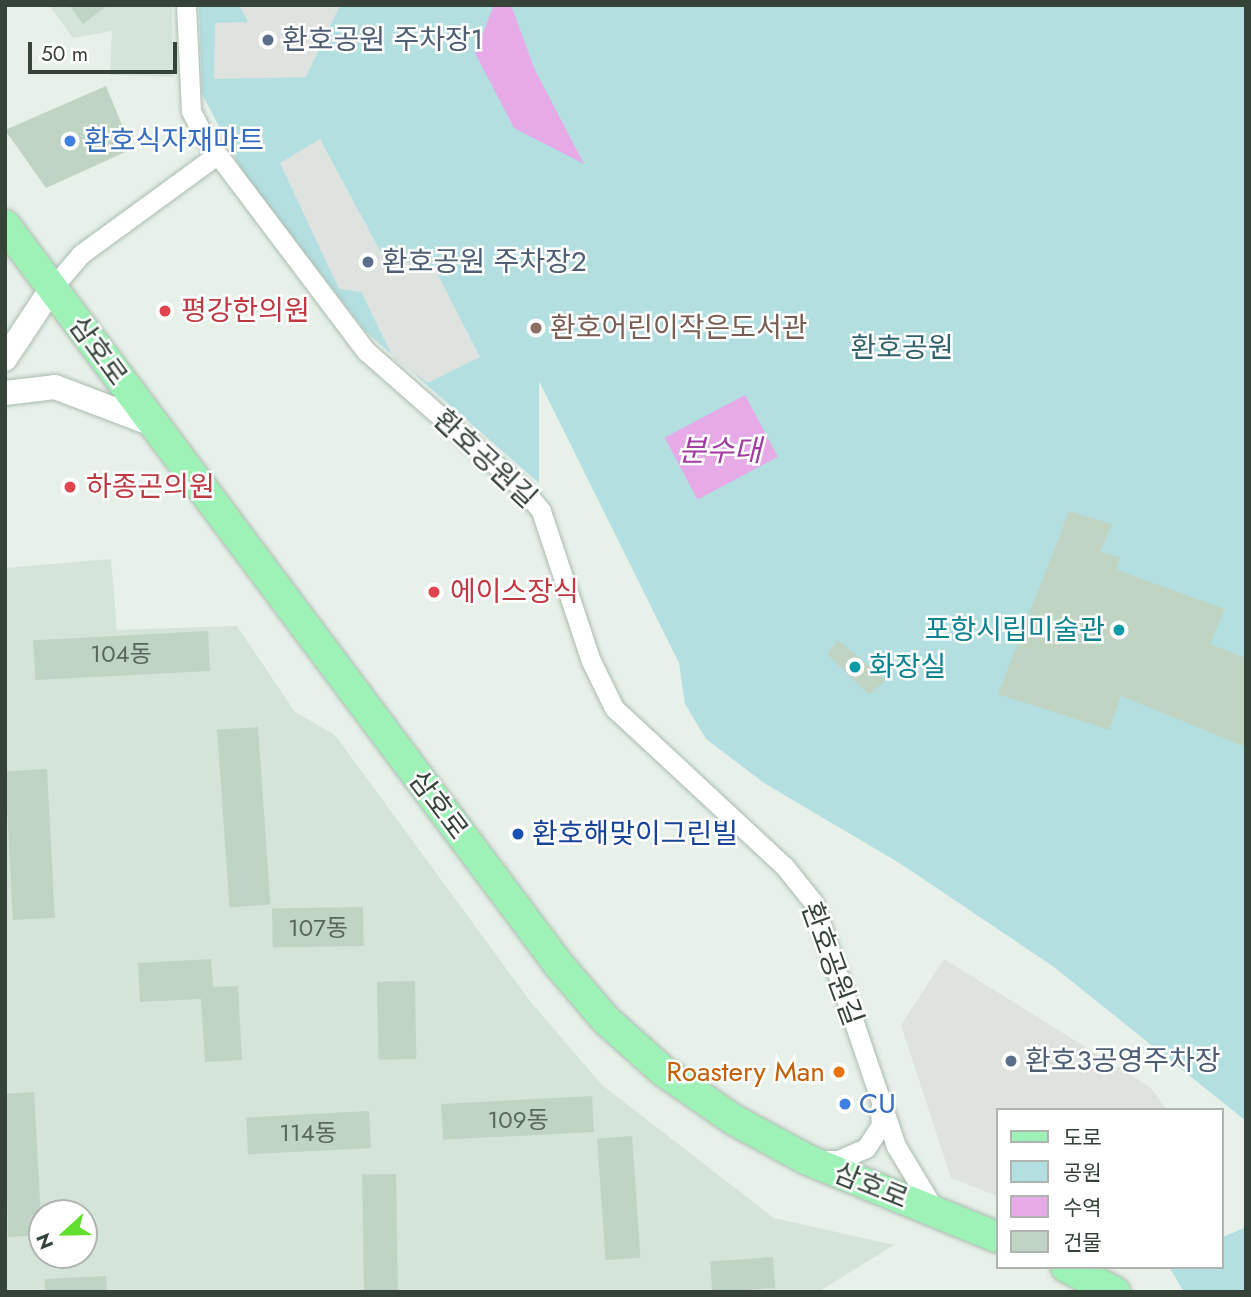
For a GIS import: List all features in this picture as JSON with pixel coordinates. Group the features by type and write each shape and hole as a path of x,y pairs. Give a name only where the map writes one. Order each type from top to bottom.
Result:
{"main road":[{"name":"삼호로","path":"5,225 150,423 577,988 663,1071 734,1120 808,1160 996,1237"},
{"path":"1070,1269 1115,1292"}],"street":[{"name":"환호공원길","path":"186,5 191,111 217,155 366,351 522,488 541,511 591,661 614,709 802,885 821,920 880,1104 907,1171 936,1212"},
{"path":"5,359 52,288 81,254 217,155"},
{"path":"5,393 55,387 108,402 150,423"},
{"path":"808,1160 838,1160 866,1148 880,1125 880,1104"}],"shaded area":[{"path":"49,5 172,5 173,77 110,75 112,31 73,38"},
{"name":"환호공원 주차장1","path":"239,5 340,5 306,77 214,79 215,23 248,22"},
{"name":"환호공원 주차장2","path":"320,139 383,256 435,269 480,357 428,383 394,359 361,292 339,289 280,163"},
{"path":"111,559 117,630 237,626 295,712 335,735 530,1001 602,1085 774,1218 894,1245 818,1292 5,1292 5,568"},
{"name":"환호3공영주차장","path":"944,959 1151,1088 1166,1108 996,1108 996,1196 951,1178 901,1025"}],"green space":[{"name":"환호공원","path":"199,5 1246,5 1246,1121 1054,967 901,864 764,783 706,739 685,704 679,663 539,381 539,483 365,331 244,174 202,94"},
{"path":"1246,1227 1246,1292 1184,1292 1170,1269 1223,1269 1223,1237"}],"water":[{"path":"494,5 511,5 535,70 584,164 514,128 475,53"},
{"name":"분수대","path":"745,395 778,457 698,500 665,438"}],"building":[{"path":"69,5 108,5 83,24"},
{"name":"환호식자재마트","path":"106,86 132,149 46,188 5,130"},
{"name":"포항시립미술관","path":"1069,511 1112,524 1100,552 1120,557 1117,570 1225,609 1210,644 1246,658 1246,747 1121,696 1109,730 998,694"},
{"path":"208,631 210,671 35,680 33,640"},
{"name":"화장실","path":"838,640 886,680 869,695 827,654"},
{"path":"258,727 270,905 230,907 217,730"},
{"path":"47,769 55,918 13,920 5,771"},
{"path":"363,907 364,946 273,948 272,909"},
{"path":"211,959 213,987 238,986 242,1060 205,1062 201,999 140,1002 138,963"},
{"path":"415,981 416,1059 378,1060 377,982"},
{"path":"34,1092 40,1199 28,1199 28,1236 8,1237 5,1094"},
{"path":"592,1096 594,1132 443,1140 441,1104"},
{"path":"369,1111 371,1148 248,1154 246,1117"},
{"path":"632,1136 641,1258 606,1260 597,1138"},
{"path":"396,1174 398,1292 364,1292 362,1175"},
{"path":"773,1257 775,1288 712,1292 710,1261"},
{"path":"106,1276 107,1292 45,1292 45,1279"}],"place":[{"name":"환호공원 주차장1","path":"268,40"},
{"name":"환호식자재마트","path":"70,141"},
{"name":"환호공원 주차장2","path":"368,262"},
{"name":"평강한의원","path":"165,311"},
{"name":"환호어린이작은도서관","path":"536,328"},
{"name":"하종곤의원","path":"70,487"},
{"name":"에이스장식","path":"434,592"},
{"name":"포항시립미술관","path":"1119,630"},
{"name":"화장실","path":"855,667"},
{"name":"환호해맞이그린빌","path":"518,834"},
{"name":"환호3공영주차장","path":"1011,1061"},
{"name":"Roastery Man","path":"839,1072"},
{"name":"CU","path":"845,1104"}]}
